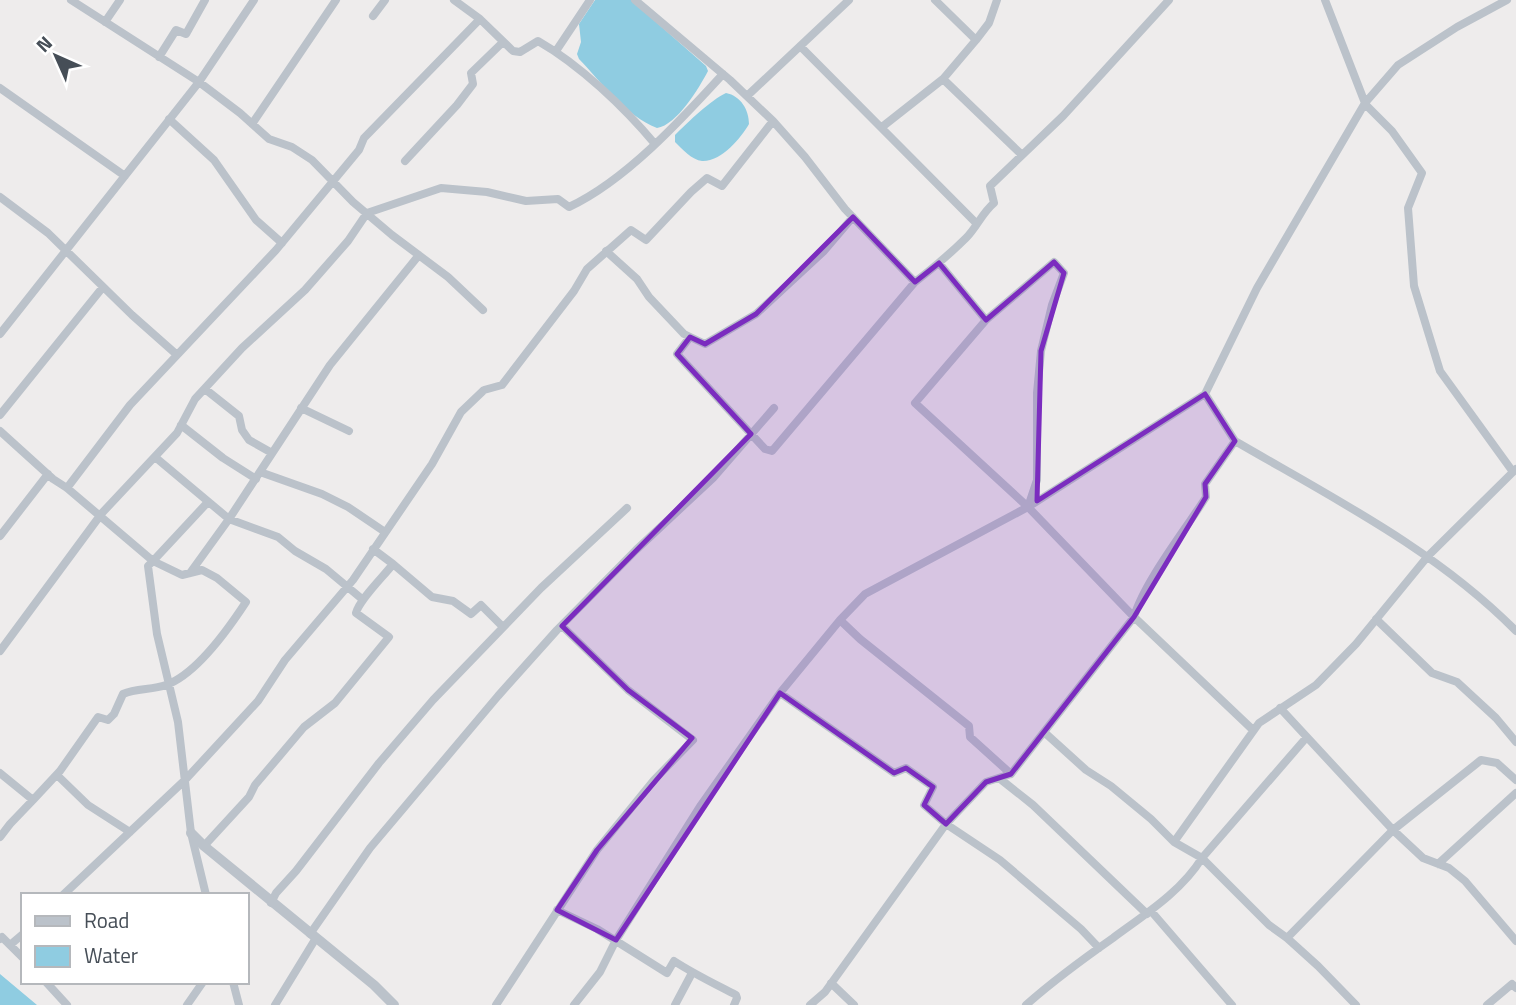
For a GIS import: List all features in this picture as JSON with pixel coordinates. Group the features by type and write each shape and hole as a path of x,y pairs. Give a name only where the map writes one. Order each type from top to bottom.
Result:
{"street":[{"path":"71,0 199,82 270,139 292,147 312,160 367,213 448,276 483,310"},
{"path":"105,22 120,0"},
{"path":"159,57 176,30 186,34 205,0"},
{"path":"0,334 199,82 254,0"},
{"path":"253,124 336,0"},
{"path":"373,16 385,0"},
{"path":"454,0 480,19 513,51 520,52 538,41 578,67 655,144"},
{"path":"555,51 590,0"},
{"path":"635,0 723,74 773,121 853,217 915,282"},
{"path":"747,96 849,0"},
{"path":"935,0 976,40"},
{"path":"882,127 943,79 989,23 997,0"},
{"path":"690,337 677,354 765,449 772,451 915,282 968,235 985,210 994,203 990,186 1063,116 1169,0"},
{"path":"1174,842 1259,723 1316,685 1356,645 1428,556 1515,471 1440,371 1413,286 1408,208 1422,173 1392,131 1365,104 1325,0"},
{"path":"574,1005 600,972 616,940 701,805 780,693 864,594 1028,507 1205,394 1257,288 1365,104 1398,65 1457,27 1507,0"},
{"path":"68,488 130,405 282,243 359,150 364,138 480,19"},
{"path":"405,161 457,105 472,84 471,73 503,42"},
{"path":"800,46 976,223"},
{"path":"0,651 102,513 181,425 195,399 242,348 305,290 348,241 367,213 441,188 487,192 526,201 558,199 569,207 611,180 655,144 723,74"},
{"path":"943,79 1023,155"},
{"path":"0,88 125,176"},
{"path":"169,119 214,160 256,220 282,243"},
{"path":"65,893 185,780 258,701 285,660 347,586 385,532 432,464 461,412 484,390 502,385 574,291 587,269 631,230 646,240 707,178 722,186 773,121"},
{"path":"0,197 33,220 176,354"},
{"path":"606,251 637,279 669,319 690,337 705,344 749,319 824,251 853,217"},
{"path":"190,573 229,519 330,365 419,255"},
{"path":"1028,507 1037,480 1037,393 1041,351 1052,305 1064,273 1054,262 986,320 915,403 1028,507 1135,617 1254,730"},
{"path":"939,263 986,320"},
{"path":"0,415 103,287"},
{"path":"205,389 239,416 242,430 248,440 272,453"},
{"path":"1205,394 1235,441 1373,520 1428,556 1488,603 1516,631"},
{"path":"301,408 349,431"},
{"path":"275,1005 313,936 370,848 440,762 562,626 636,550 713,478 774,408"},
{"path":"181,425 223,458 258,475 322,494 348,507 385,532"},
{"path":"0,431 153,561 182,575 202,570 217,578 246,602 198,662 169,684 123,694 114,715 108,720 98,717 57,775 0,838"},
{"path":"810,1005 831,984 946,824 986,782 1011,774 1135,617 1137,608 1158,572 1206,497 1205,484 1235,441"},
{"path":"155,457 229,519 278,537 295,551 326,569 362,599"},
{"path":"0,536 48,474"},
{"path":"206,893 191,833 178,722 157,634 148,566 207,503"},
{"path":"271,903 276,893 395,743 503,626 627,508"},
{"path":"373,549 432,597 453,601 471,614 481,606 503,626"},
{"path":"204,846 249,797 255,785 304,727 335,703 389,637 356,613 362,599 394,564"},
{"path":"1376,619 1432,673 1457,682 1496,718 1516,742"},
{"path":"840,620 969,726 970,737 1011,774"},
{"path":"496,1005 597,850 654,780 693,740 628,690 562,626"},
{"path":"780,693 894,773 906,768 933,787 924,804 946,824 1000,860 1081,929 1099,948"},
{"path":"1280,708 1393,830 1423,858 1449,868 1465,881 1516,941"},
{"path":"1044,732 1086,770 1111,786 1151,819 1174,842 1202,858 1269,925 1287,938 1356,1005"},
{"path":"1026,1005 1053,981 1149,912 1193,873 1202,858 1306,738"},
{"path":"1287,938 1393,830 1481,760 1497,763 1516,780"},
{"path":"0,773 33,800"},
{"path":"57,775 88,805 130,832"},
{"path":"999,778 1033,805 1149,912 1229,1002 1218,1005"},
{"path":"1438,864 1516,793"},
{"path":"191,833 394,1005"},
{"path":"557,910 616,940 667,973 674,961 736,995 734,1005"},
{"path":"10,945 21,936"},
{"path":"0,939 2,937 21,956"},
{"path":"676,1005 692,973"},
{"path":"48,984 67,1005"},
{"path":"187,1005 202,984"},
{"path":"234,984 239,1005"},
{"path":"831,984 854,1005"},
{"path":"1487,1005 1515,984"}],"highlighted area":[{"path":"853,217 915,282 939,263 986,320 1054,262 1064,273 1041,351 1037,501 1205,394 1235,441 1205,484 1206,497 1134,617 1011,774 986,782 946,824 924,805 933,787 906,768 894,773 780,693 616,940 557,910 597,850 692,738 628,690 562,626 751,434 677,354 690,337 705,344 756,314"}],"water":[{"path":"595,0 631,0 706,66 708,71 693,96 680,113 665,125 657,128 635,116 579,59 579,24"},
{"path":"726,93 743,104 749,124 736,142 716,158 702,161 695,159 675,142 675,135"},
{"path":"0,974 37,1005 0,1005"}]}
